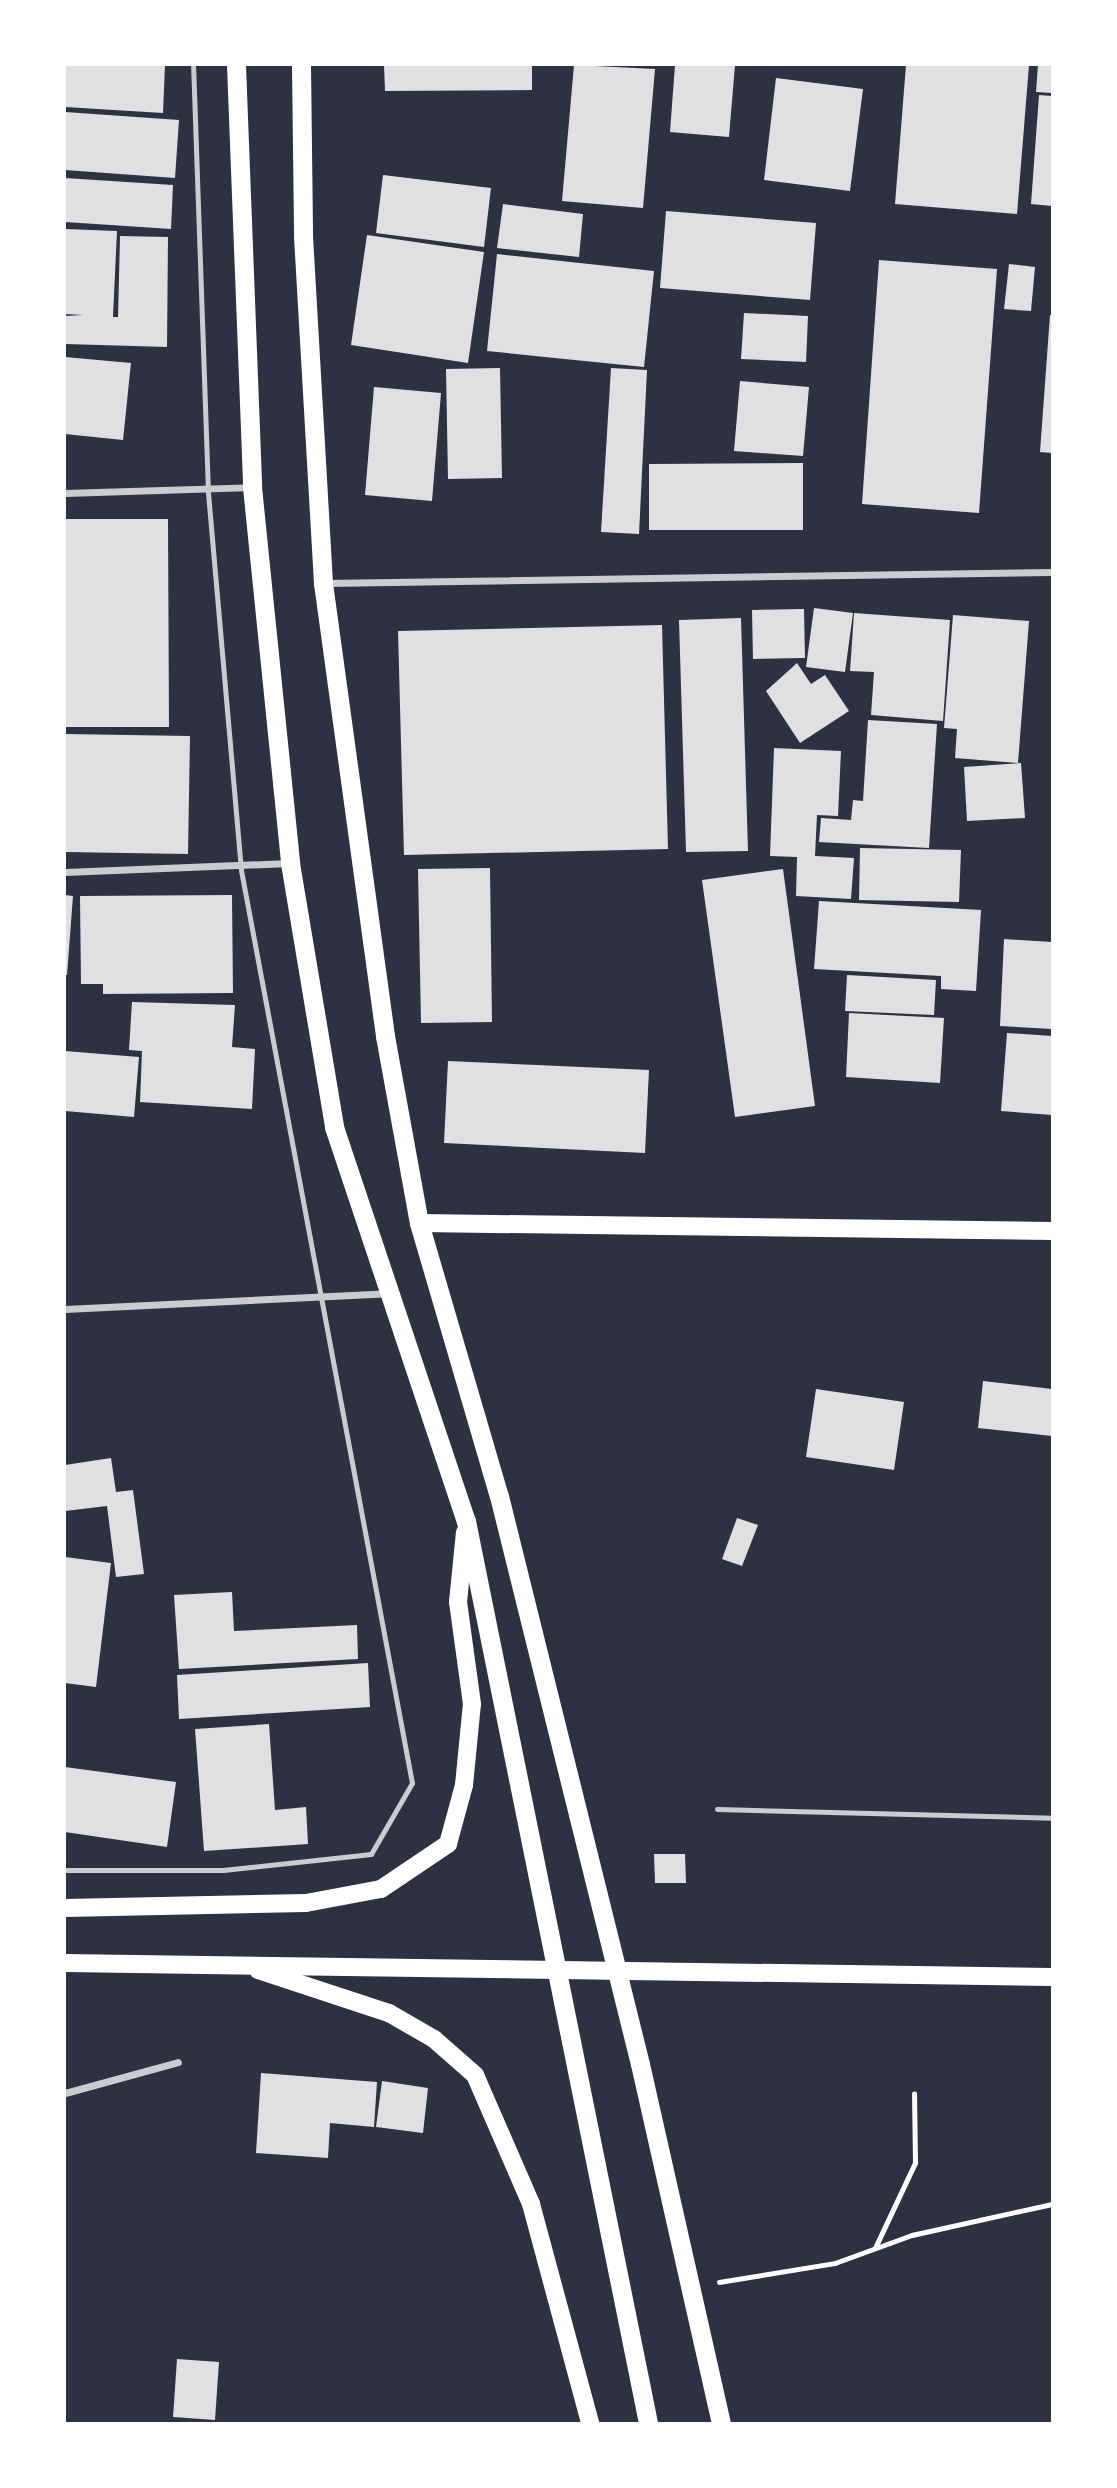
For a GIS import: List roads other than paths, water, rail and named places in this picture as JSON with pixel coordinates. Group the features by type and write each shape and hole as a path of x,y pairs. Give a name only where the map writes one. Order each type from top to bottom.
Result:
{"highway":[{"path":"236,65 252,487 290,863 334,1126 466,1521 648,2423"},
{"path":"301,65 303,236 323,583 358,865 419,1223 499,1496 722,2420"}],"main road":[{"path":"419,1223 1052,1231"},
{"path":"65,1908 306,1903 381,1889 448,1844 464,1785 471,1704 458,1602 466,1521"},
{"path":"65,1963 1052,1977"},
{"path":"243,1965 389,2013 433,2039 475,2075 531,2204 590,2423"}],"street":[{"path":"65,493 208,492 252,487"},
{"path":"323,583 1052,572"},
{"path":"65,872 241,870 290,863"},
{"path":"65,1309 392,1293"},
{"path":"65,2093 178,2062"}],"lane":[{"path":"65,1871 223,1870 371,1854 412,1783 241,870 208,492 193,65"},
{"path":"717,1809 1052,1818"}]}
